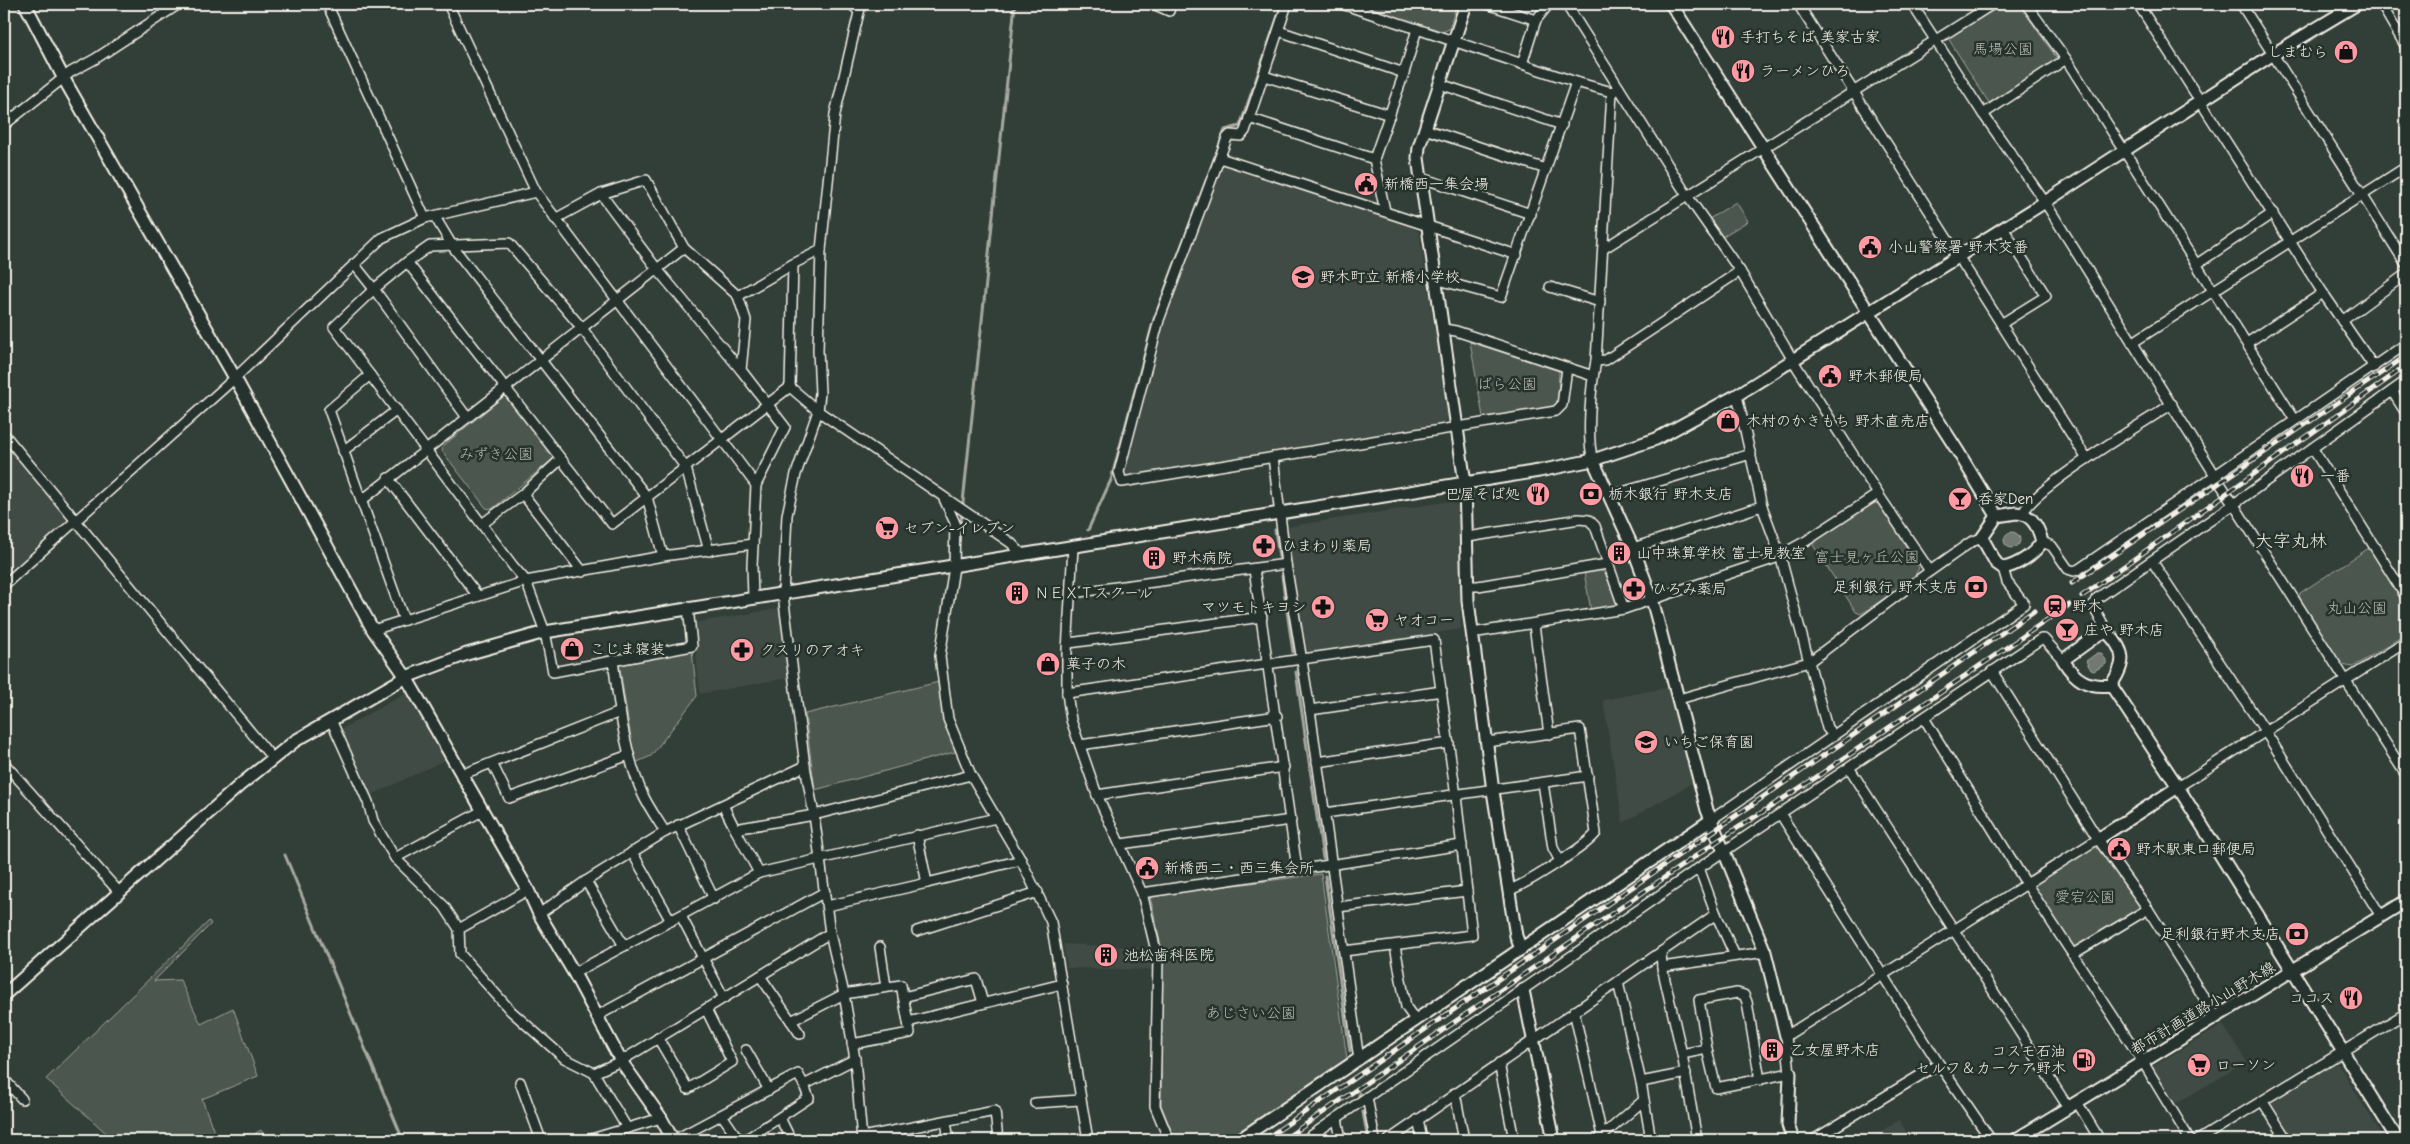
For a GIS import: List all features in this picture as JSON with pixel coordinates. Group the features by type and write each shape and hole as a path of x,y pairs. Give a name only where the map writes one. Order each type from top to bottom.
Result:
{"street":[{"path":"25,4 64,79 235,378 373,630 406,677 528,890 539,914 622,1061 674,1140 798,1074 809,1098 745,1140"},
{"path":"4,125 64,79 179,4"},
{"path":"327,4 425,218"},
{"path":"448,4 536,192 756,485"},
{"path":"852,4 860,7 834,114 821,250 818,350 820,393 818,411 796,474 787,515 783,594 805,766 828,906 830,933 844,994 855,1059 862,1139 995,1111 998,1140"},
{"path":"1154,4 1169,11 1171,4"},
{"path":"1287,4 1243,134 1230,135 1227,138 1159,320 1119,477 1122,482 1273,456 1556,412 1562,405 1567,368"},
{"path":"1342,4 1576,82 1616,90"},
{"path":"1466,4 1419,147 1419,177 1444,329 1466,483 1468,586 1472,633 1493,791 1516,936 1521,948"},
{"path":"1487,4 1536,20"},
{"path":"1522,64 1536,20 1549,4"},
{"path":"1566,4 1616,90 1740,271 1793,360 1930,572"},
{"path":"1671,4 1997,516"},
{"path":"1798,4 2087,459"},
{"path":"1912,4 1983,114 2044,202 2406,775"},
{"path":"1603,249 1993,4"},
{"path":"2026,4 2066,59 2295,420"},
{"path":"2138,4 2323,293 2374,367"},
{"path":"2241,4 2406,264"},
{"path":"4,995 240,785 295,741 406,677 467,654 545,632 688,607 954,567 1021,553 1073,547 1466,483 1593,460 1656,440 1737,395 2044,202 2272,55 2357,4"},
{"path":"2381,4 2406,47"},
{"path":"1385,212 1374,159 1417,29"},
{"path":"1279,31 1404,73"},
{"path":"1983,114 2066,59"},
{"path":"1264,76 1390,115"},
{"path":"1435,278 1501,297 1576,82"},
{"path":"1440,84 1562,125"},
{"path":"1616,90 1596,361 1593,376 1590,447 1593,460 1633,548 1652,598 1707,810 1765,952 1786,1036 1790,1073 1788,1125 1793,1140"},
{"path":"1249,118 1374,159"},
{"path":"1425,130 1546,169"},
{"path":"1220,158 1517,255"},
{"path":"2132,343 2363,197 2406,167"},
{"path":"1419,177 1531,214"},
{"path":"555,219 601,194 646,180 684,248 738,296 746,320 742,370"},
{"path":"4,585 235,378 382,238 425,218 536,192"},
{"path":"601,194 657,269 742,370 785,427 756,485 753,597"},
{"path":"2197,264 2273,213"},
{"path":"435,217 453,247 647,497 662,556"},
{"path":"2001,324 2046,296 2003,228"},
{"path":"688,607 692,646 554,672 545,632 526,581 334,327 374,289 430,246 453,247 509,243 581,328 686,468 709,551"},
{"path":"361,500 466,416 542,360 684,248"},
{"path":"738,296 821,250"},
{"path":"407,262 612,524 722,438 790,388"},
{"path":"354,264 466,416"},
{"path":"790,388 793,264"},
{"path":"1596,361 1606,360 1740,271"},
{"path":"2342,321 2406,274"},
{"path":"1550,287 1600,302"},
{"path":"2247,343 2323,293"},
{"path":"1444,329 1456,331 1593,376"},
{"path":"2042,542 2052,546 2068,569 2074,571 2406,344"},
{"path":"370,375 330,410 343,452 404,620"},
{"path":"2111,685 2122,664 2122,652 2108,633 2093,606 2093,602 2313,449 2406,381"},
{"path":"790,388 818,411 1011,544 1021,553"},
{"path":"2392,391 2406,413"},
{"path":"1737,395 1762,506 1780,555 1827,728 1833,735"},
{"path":"2023,513 2030,501 2087,459 2172,404"},
{"path":"343,452 397,410"},
{"path":"4,434 273,759"},
{"path":"2313,449 2406,597"},
{"path":"1609,496 1751,454"},
{"path":"1273,456 1286,564 1300,660 1310,710 1359,1060"},
{"path":"482,524 522,494 561,459"},
{"path":"388,478 477,595"},
{"path":"522,494 583,572"},
{"path":"1472,633 1624,609 1780,555 1806,541 1878,494"},
{"path":"944,498 955,523 954,567 940,656 948,718 972,776 1021,860 1051,922 1088,1140"},
{"path":"1633,548 1762,506"},
{"path":"1679,699 1809,662 1971,542 1982,538 1997,516 2023,513"},
{"path":"2003,568 2018,563 2037,549 2042,542 2040,530 2023,513"},
{"path":"1468,537 1579,519 1589,520 1594,526 1606,564 1624,609"},
{"path":"1240,1140 1712,820 2024,604 2007,582 2003,568 1996,563 1982,538"},
{"path":"373,630 477,595 526,581 662,556 753,544"},
{"path":"1073,547 1067,693 1071,720 1097,795 1142,892 1154,937 1158,959 1155,1106 1169,1140"},
{"path":"2152,561 2265,731 2381,916"},
{"path":"1072,593 1286,564"},
{"path":"1468,586 1478,586 1606,564"},
{"path":"1254,569 1298,870"},
{"path":"1069,643 1262,617"},
{"path":"1534,624 1549,734"},
{"path":"2063,660 2099,634 2108,633"},
{"path":"1305,1140 1699,868 1781,815 2041,639 2044,639 2081,682 2089,685 2111,685"},
{"path":"1067,693 1434,640 1456,796 1472,935 1344,952"},
{"path":"1786,1036 2406,642"},
{"path":"613,660 620,712 629,755 644,796 665,832"},
{"path":"1992,671 2098,839 2148,910 2216,1017"},
{"path":"2111,685 2178,787 2398,1140"},
{"path":"1310,710 1442,692"},
{"path":"461,775 620,712"},
{"path":"1080,745 1277,716"},
{"path":"1924,718 2026,883 2143,1062 2190,1140"},
{"path":"331,720 368,802 373,821 395,858 444,906 459,929 460,954 510,1011 564,1058 594,1074 627,1128"},
{"path":"1487,742 1580,729 1588,776 1596,833 1560,861 1519,887 1509,890"},
{"path":"1317,762 1449,743"},
{"path":"492,763 509,798 629,755"},
{"path":"4,763 119,892"},
{"path":"539,914 586,881 665,832 805,766"},
{"path":"1097,795 1284,767"},
{"path":"1850,768 1954,930 2073,1104 2100,1140"},
{"path":"735,829 814,815 972,776"},
{"path":"1325,813 1493,791 1588,776"},
{"path":"1543,783 1553,848 1560,861"},
{"path":"723,806 759,873"},
{"path":"395,858 482,811"},
{"path":"1781,815 1882,976 1991,1140"},
{"path":"574,973 759,873 996,818"},
{"path":"1121,844 1291,820"},
{"path":"678,825 714,899"},
{"path":"917,835 927,883"},
{"path":"1142,892 1462,845"},
{"path":"632,852 671,922"},
{"path":"828,906 1021,860"},
{"path":"1699,868 1716,914 1735,956"},
{"path":"586,881 624,946"},
{"path":"459,929 528,890"},
{"path":"1338,907 1467,891"},
{"path":"597,1016 703,956 825,892"},
{"path":"917,931 1038,892"},
{"name":"都市計画道路小山野木線","path":"2015,1140 2406,901"},
{"path":"2073,954 2148,910"},
{"path":"1389,1140 1716,914"},
{"path":"681,916 724,998"},
{"path":"594,1074 622,1061 830,933"},
{"path":"1395,946 1406,1007 1416,1021"},
{"path":"880,947 886,987"},
{"path":"1661,952 1662,967 1686,1073 1697,1140"},
{"path":"1662,967 1765,952"},
{"path":"760,976 800,1034"},
{"path":"903,998 976,979 983,1003"},
{"path":"1618,982 1641,1082 1651,1140"},
{"path":"791,1021 844,994 901,984 910,1033 852,1044"},
{"path":"908,1022 1062,984"},
{"path":"1523,990 1554,1140"},
{"path":"1760,1080 1744,994 1737,992 1700,1000 1707,1049 1716,1088 1760,1080 1790,1073"},
{"path":"658,1038 688,1089 732,1062 706,1009"},
{"path":"1574,1012 1601,1139"},
{"path":"2198,1140 2406,1013"},
{"path":"1682,1054 1707,1049"},
{"path":"746,1050 769,1090"},
{"path":"804,1085 855,1059"},
{"path":"1499,1063 1514,1140"},
{"path":"1813,1140 1939,1064"},
{"path":"1641,1082 1686,1073"},
{"path":"4,1079 22,1099"},
{"path":"520,1082 541,1140"},
{"path":"1455,1093 1464,1140"},
{"path":"1367,1097 1375,1140"},
{"path":"1035,1103 1080,1100"},
{"path":"1601,1139 1644,1100"},
{"path":"2263,1102 2287,1140"},
{"path":"722,1115 739,1140"},
{"path":"588,1140 661,1118"},
{"path":"780,1118 791,1140"},
{"path":"1337,1118 1340,1140"},
{"path":"1418,1119 1422,1140"},
{"path":"946,1122 949,1140"}],"shaded area":[{"name":"野木町立 新橋小学校","path":"1228,165 1403,222 1419,232 1449,417 1444,423 1130,478 1124,470 1162,323 1220,168"},
{"path":"4,442 67,520 4,576"},
{"path":"1452,501 1458,506 1461,629 1435,633 1430,638 1310,654 1303,649 1287,530 1291,526"},
{"path":"2009,532 2015,532 2020,537 2018,546 2009,548 2004,543 2004,537"},
{"name":"クスリのアオキ","path":"782,608 792,677 700,694 693,623"},
{"path":"2097,653 2101,653 2106,660 2106,664 2094,671 2091,670 2086,661"},
{"name":"いちご保育園","path":"1670,687 1692,783 1623,823 1603,700"},
{"path":"404,694 408,695 445,760 370,796 340,730"},
{"path":"1063,944 1153,948 1154,970 1067,968"},
{"name":"ローソン","path":"2223,1025 2247,1062 2173,1105 2152,1073 2152,1067"},
{"path":"2333,1064 2339,1065 2385,1140 2292,1140 2270,1106 2272,1100"},
{"path":"1899,1120 1912,1140 1867,1140"}],"green space":[{"path":"1356,4 1457,4 1449,29 1440,33"},
{"name":"馬場公園","path":"2003,4 2019,4 2058,60 1989,103 1948,38"},
{"path":"1736,202 1748,221 1720,238 1709,219"},
{"name":"ばら公園","path":"1470,342 1559,371 1558,401 1554,408 1483,417"},
{"name":"みずき公園","path":"504,396 509,397 553,454 553,459 492,509 486,508 442,451 443,446"},
{"name":"富士見ヶ丘公園","path":"1872,502 1881,505 1919,568 1913,579 1861,614 1856,612 1813,545 1813,540"},
{"name":"丸山公園","path":"2369,548 2406,605 2406,634 2353,667 2342,665 2299,597 2300,593"},
{"path":"1597,569 1605,573 1617,601 1614,607 1591,611 1584,572"},
{"path":"692,651 697,696 651,756 635,763 619,664"},
{"path":"943,681 944,713 962,750 815,790 805,714"},
{"name":"愛宕公園","path":"2097,841 2142,909 2074,952 2027,884"},
{"name":"あじさい公園","path":"1321,874 1347,1059 1227,1140 1175,1140 1161,1105 1161,946 1150,896"},
{"path":"209,921 211,924 154,981 180,980 201,1024 233,1008 258,1076 202,1099 217,1140 114,1140 46,1079"},
{"path":"261,1130 268,1140 244,1140"}],"waterway":[{"path":"959,541 1015,4"},
{"path":"1088,530 1111,480 1154,319 1225,130 1240,126 1282,4"},
{"path":"1275,530 1279,557"},
{"path":"1282,576 1293,652"},
{"path":"1296,672 1323,858"},
{"path":"285,855 403,1140"},
{"path":"1325,876 1350,1051"},
{"path":"1363,1112 1368,1140"}],"railway":[{"path":"2072,583 2406,356"},
{"path":"2082,596 2406,366"},
{"path":"1283,1140 1719,840 1815,778 2069,605"},
{"path":"1264,1140 2034,611"}],"place":[{"name":"手打ちそば 美家古家","path":"1723,37"},
{"name":"しまむら","path":"2346,52"},
{"name":"ラーメンひろ","path":"1743,71"},
{"name":"新橋西一集会場","path":"1366,184"},
{"name":"小山警察署 野木交番","path":"1870,247"},
{"name":"野木町立 新橋小学校","path":"1303,277"},
{"name":"野木郵便局","path":"1830,376"},
{"name":"木村のかきもち 野木直売店","path":"1728,421"},
{"name":"一番","path":"2302,476"},
{"name":"巴屋そば処","path":"1538,494"},
{"name":"栃木銀行 野木支店","path":"1591,494"},
{"name":"呑家Den","path":"1960,499"},
{"name":"セブン-イレブン","path":"887,528"},
{"name":"ひまわり薬局","path":"1264,546"},
{"name":"山中珠算学校 富士見教室","path":"1619,553"},
{"name":"野木病院","path":"1154,558"},
{"name":"足利銀行 野木支店","path":"1976,587"},
{"name":"ひろみ薬局","path":"1634,589"},
{"name":"ＮＥＸＴスクール","path":"1017,593"},
{"name":"野木","path":"2055,606"},
{"name":"マツモトキヨシ","path":"1323,607"},
{"name":"ヤオコー","path":"1377,620"},
{"name":"庄や 野木店","path":"2067,630"},
{"name":"こじま寝装","path":"572,649"},
{"name":"クスリのアオキ","path":"742,650"},
{"name":"菓子の木","path":"1048,664"},
{"name":"いちご保育園","path":"1646,742"},
{"name":"野木駅東口郵便局","path":"2119,849"},
{"name":"新橋西二・西三集会所","path":"1147,868"},
{"name":"足利銀行野木支店","path":"2297,934"},
{"name":"池松歯科医院","path":"1106,955"},
{"name":"ココス","path":"2351,998"},
{"name":"乙女屋野木店","path":"1772,1050"},
{"name":"コスモ石油 セルフ＆カーケア野木","path":"2084,1060"},
{"name":"ローソン","path":"2199,1065"}],"district":[{"name":"大字丸林","path":"2291,541"}]}
